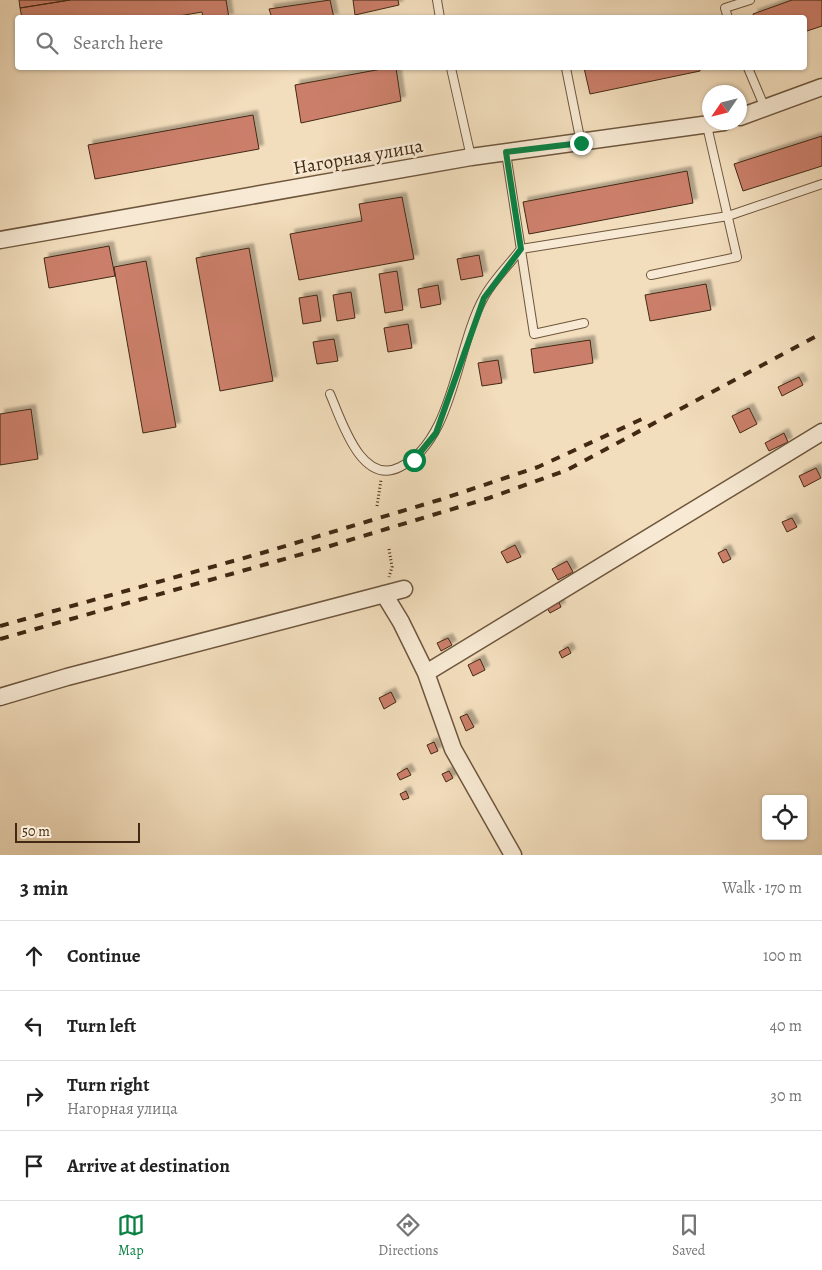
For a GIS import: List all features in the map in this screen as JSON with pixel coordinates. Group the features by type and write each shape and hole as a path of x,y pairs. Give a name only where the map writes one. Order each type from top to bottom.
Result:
{"street":[{"path":"747,114 822,87"},
{"name":"Нагорная улица","path":"0,240 471,157 702,127"},
{"path":"426,673 822,432"},
{"path":"0,697 67,677 404,588"},
{"path":"384,594 401,622 426,673 453,749 513,855"}],"lane":[{"path":"436,0 439,15"},
{"path":"727,15 725,8 750,0"},
{"path":"451,70 471,157"},
{"path":"566,70 581,143"},
{"path":"749,70 765,108"},
{"path":"651,275 737,257 708,130"},
{"path":"506,152 534,334 584,323"},
{"path":"330,394 354,448 364,459 382,469 395,470 414,460 436,433 484,298 521,249 728,216 822,184"}],"path":[{"path":"377,506 382,469"},
{"path":"384,594 392,567 389,549"}],"building":[{"path":"19,0 70,0 20,8"},
{"path":"70,0 226,0 228,15 202,15 202,12 184,15 21,15 20,8"},
{"path":"330,0 333,15 271,15 269,9"},
{"path":"353,0 398,0 399,5 355,15"},
{"path":"792,0 822,0 822,26 807,31 807,15 753,14"},
{"path":"376,70 396,70 401,101 301,123 295,85"},
{"path":"584,70 700,70 700,71 590,94"},
{"path":"253,115 259,149 95,179 88,145"},
{"path":"822,136 822,166 743,191 734,164"},
{"path":"687,171 693,203 529,234 523,202"},
{"path":"402,197 414,259 299,280 290,234 362,221 359,204"},
{"path":"109,246 115,276 49,288 44,258"},
{"path":"249,248 273,381 220,391 196,258"},
{"path":"479,255 483,276 461,280 457,259"},
{"path":"146,261 176,427 143,433 114,267"},
{"path":"397,271 403,310 385,313 379,274"},
{"path":"706,284 711,310 650,321 645,295"},
{"path":"438,285 441,304 421,308 418,289"},
{"path":"351,292 355,318 337,321 333,295"},
{"path":"317,295 321,321 303,324 299,298"},
{"path":"408,324 412,348 388,352 384,328"},
{"path":"334,339 338,361 317,364 313,342"},
{"path":"590,340 593,363 534,373 531,349"},
{"path":"498,360 502,383 482,386 478,363"},
{"path":"799,377 803,385 782,396 778,387"},
{"path":"749,408 757,424 740,433 732,416"},
{"path":"31,409 38,459 0,465 0,414"},
{"path":"784,433 788,442 769,451 765,443"},
{"path":"816,468 821,478 804,487 799,476"},
{"path":"792,518 797,527 787,532 782,522"},
{"path":"515,545 521,557 507,563 501,552"},
{"path":"726,549 731,559 723,563 718,553"},
{"path":"567,561 573,572 558,580 552,569"},
{"path":"558,600 561,607 550,613 546,606"},
{"path":"448,638 452,645 441,651 437,643"},
{"path":"568,647 571,653 562,658 559,652"},
{"path":"480,659 485,670 473,676 468,665"},
{"path":"391,692 396,702 384,709 379,698"},
{"path":"467,714 474,727 466,731 460,717"},
{"path":"434,742 438,751 431,754 427,745"},
{"path":"407,768 411,775 400,780 397,774"},
{"path":"449,771 453,778 446,782 442,774"},
{"path":"406,791 409,798 403,800 400,794"}],"railway":[{"path":"0,639 320,549 489,498 567,470 822,333"},
{"path":"0,626 262,553 439,500 538,467 642,419"}],"route":[{"path":"414,460 436,433 484,298 521,249 506,152 581,143"}]}
